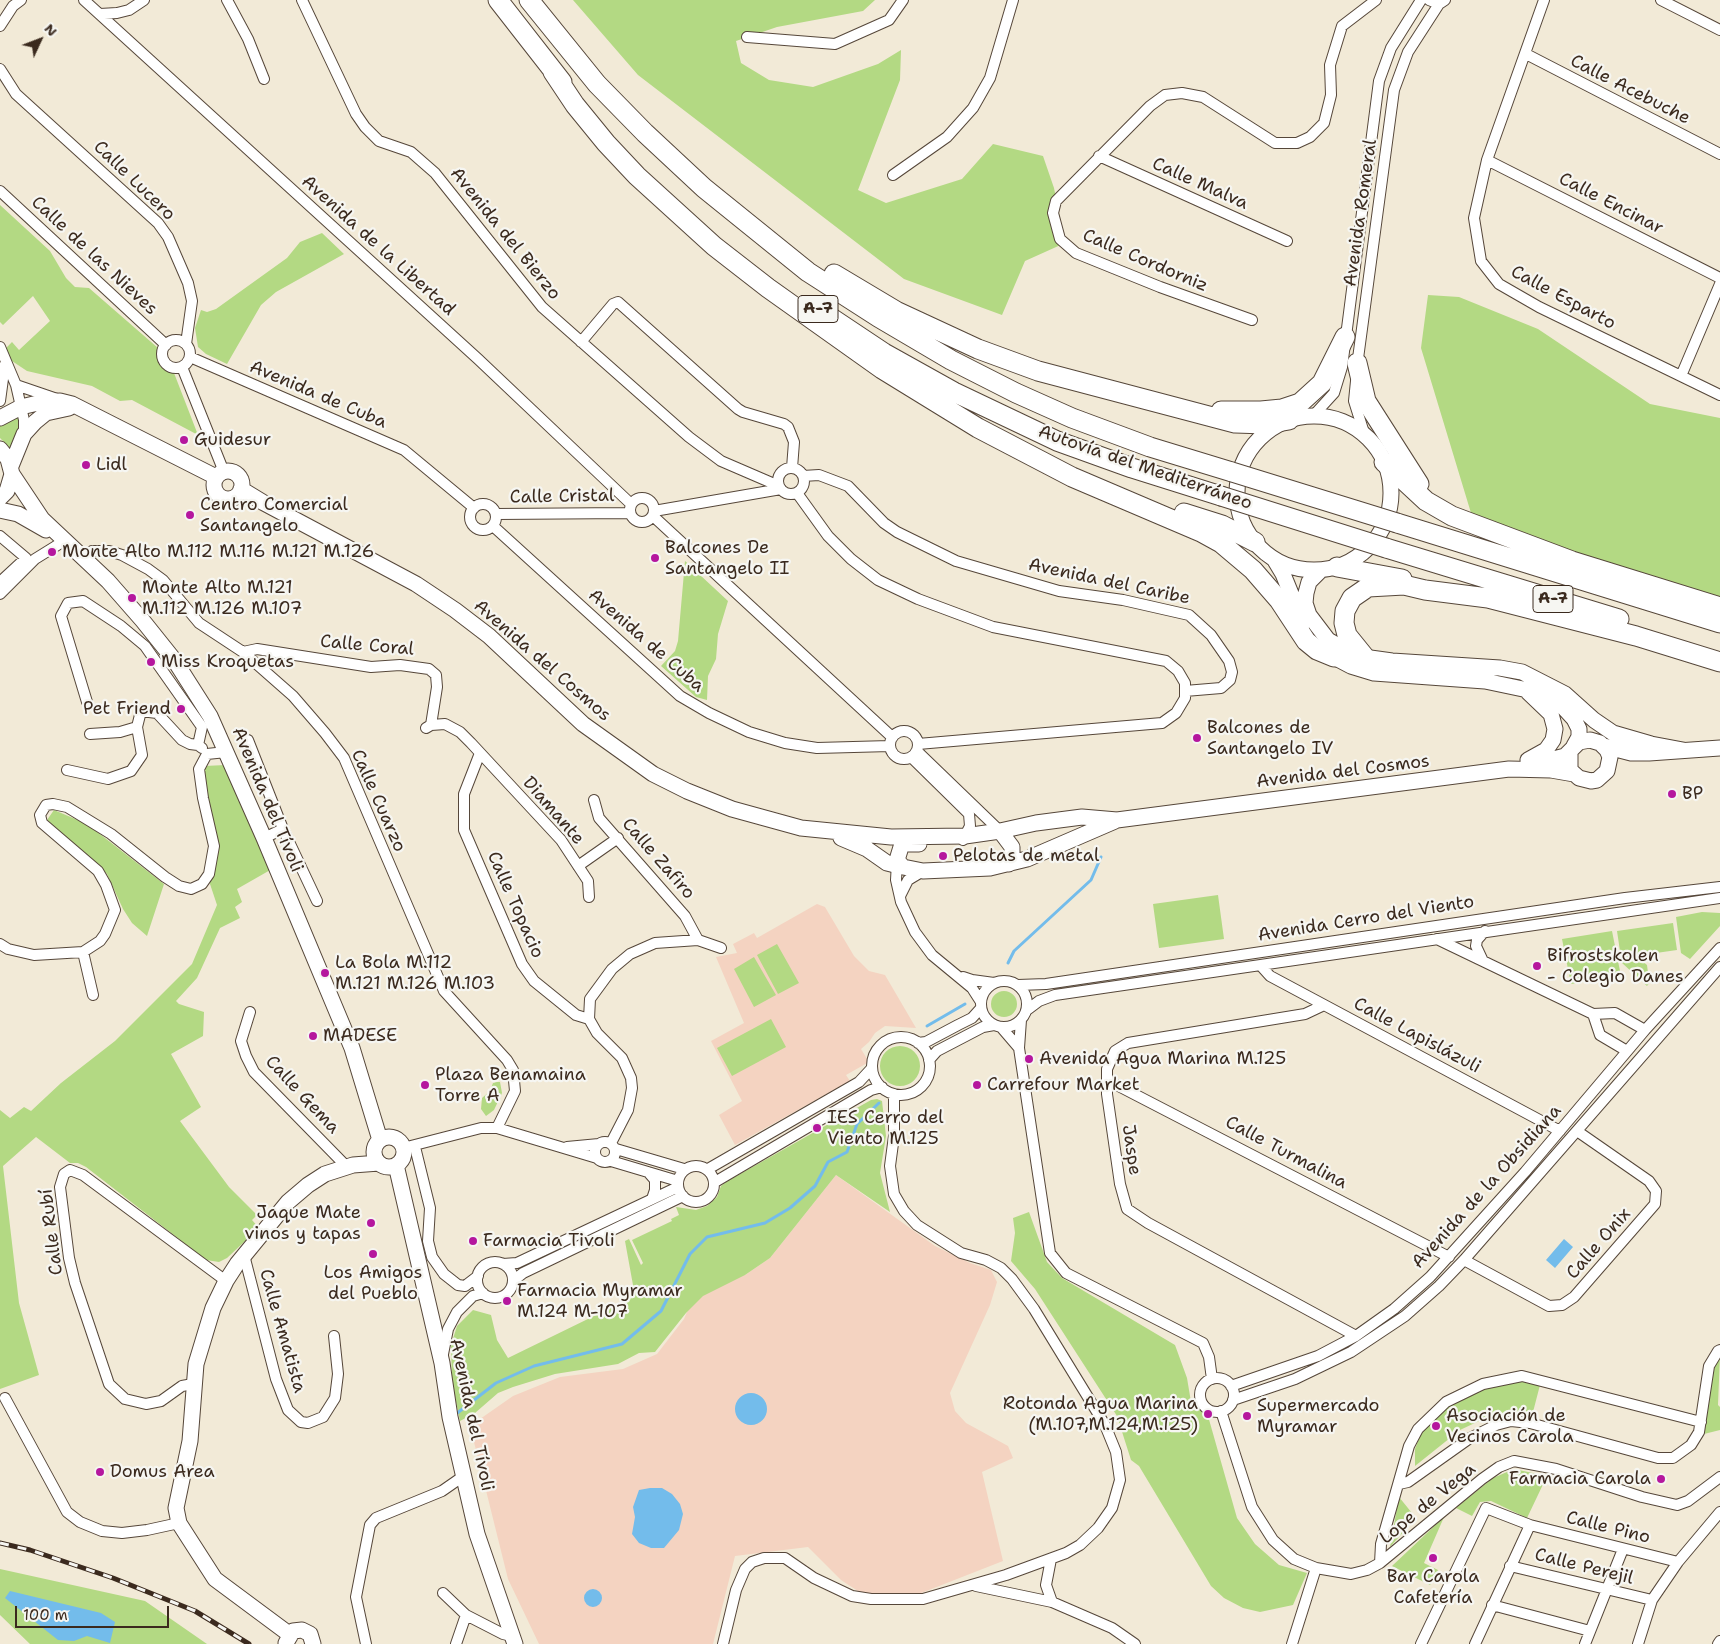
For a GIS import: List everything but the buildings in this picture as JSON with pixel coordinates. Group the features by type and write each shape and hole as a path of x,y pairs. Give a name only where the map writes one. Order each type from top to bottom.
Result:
{"highway":[{"name":"Autovía del Mediterráneo","path":"498,0 554,72 635,160 721,236 780,282 884,353 954,392 1057,441 1221,496 1720,650"},
{"name":"Autovía del Mediterráneo","path":"529,0 597,84 645,133 704,188 808,272 951,360 1072,418 1150,447 1720,623"},
{"path":"554,72 576,105 606,143 637,176 714,246 768,288 882,369 946,408 1088,485 1201,532 1220,543 1238,556 1270,590 1306,641 1316,650 1334,657"},
{"path":"645,133 794,247 896,311 978,349 1038,371 1235,423 1266,424 1289,420"},
{"path":"1186,411 1261,411 1282,409 1300,403 1322,383 1345,337"},
{"path":"1357,364 1366,401 1378,422 1390,436 1420,486 1452,516"},
{"path":"1024,452 1083,479 1222,525 1255,542"},
{"path":"1384,462 1426,502 1452,516 1589,566 1720,607"},
{"path":"1329,568 1383,574 1488,598 1636,636 1720,662"},
{"path":"1364,656 1351,642 1344,623 1345,611 1352,598 1368,587 1404,585 1425,590 1488,598"}],"street":[{"path":"0,26 9,11 21,0"},
{"path":"84,0 100,14 123,12 144,0"},
{"path":"228,0 248,39 264,79"},
{"name":"Avenida del Bierzo","path":"302,0 356,114 365,127 379,141 411,152 435,173 542,307 689,437 721,461 780,488"},
{"path":"747,37 835,44 889,20 903,0"},
{"path":"893,175 947,136 973,108 990,78 1013,0"},
{"name":"Calle Cordorniz","path":"1252,320 1160,287 1076,253 1060,239 1053,213 1056,201 1150,106 1166,95 1182,93 1203,97 1275,143 1297,143 1310,137 1324,123 1331,95 1330,65 1342,26 1376,0"},
{"name":"Avenida Romeral","path":"1313,416 1334,393 1339,384 1379,82 1390,48 1421,0"},
{"name":"Calle Esparto","path":"1544,0 1487,160 1474,218 1481,261 1499,284 1539,307 1720,395"},
{"path":"1661,0 1720,30"},
{"name":"Avenida Romeral","path":"1365,436 1354,401 1357,364 1394,90 1408,52 1438,1"},
{"name":"Avenida de la Libertad","path":"100,14 478,359 630,508"},
{"name":"Calle Acebuche","path":"1526,54 1720,154"},
{"name":"Calle Lucero","path":"0,69 16,94 158,223 168,237 185,275 192,301 186,344"},
{"path":"0,80 16,94"},
{"name":"Calle Malva","path":"1099,156 1287,241"},
{"name":"Calle Encinar","path":"1487,160 1720,278"},
{"name":"Calle de las Nieves","path":"0,191 166,345"},
{"path":"1681,376 1720,284"},
{"path":"581,342 613,304 618,302 738,409 784,424 790,431 794,442 792,468"},
{"path":"175,340 186,344 190,357 182,367 174,368 166,363 163,354 166,345 175,340"},
{"path":"0,347 16,385 24,420 24,434 7,491 0,499"},
{"name":"Avenida de Cuba","path":"190,357 404,450 474,508"},
{"path":"0,401 5,361"},
{"path":"24,434 41,417 56,410 72,408 220,474 236,474 241,482 241,489 234,498 223,498 214,489 220,474 182,367"},
{"path":"16,385 50,395 60,401 72,404 89,414"},
{"path":"0,418 21,407 42,402 60,401"},
{"path":"1274,559 1298,568 1329,568 1349,562 1365,551 1384,525 1391,500 1390,480 1384,462 1365,436 1338,420 1313,416 1289,420 1278,425 1258,440 1250,450 1240,472 1237,497 1245,527 1255,542 1274,559 1283,574 1301,620 1334,657 1351,666 1374,673 1485,681 1542,693 1563,706 1579,729 1569,764 1578,778 1591,781 1602,777 1607,771 1626,761 1649,754 1720,748"},
{"name":"Avenida del Tívoli","path":"0,449 42,519 83,558 143,621 175,661 210,716 264,838 352,1048 373,1112 394,1144"},
{"path":"792,468 803,476 804,485 797,493 789,494 780,488 654,514 649,521 639,523 635,521 630,508 636,499 645,498 652,503 654,514 891,742 898,758 916,751 1162,723 1176,713 1185,698 1185,683 1178,671 1166,661 993,627 918,600 878,580 852,560 828,536 797,493"},
{"path":"780,488 781,473 792,468"},
{"name":"Avenida del Caribe","path":"803,476 819,475 848,486 884,523 897,532 956,561 1059,591 1122,600 1196,618 1211,635 1229,661 1232,672 1230,680 1221,688 1185,691"},
{"name":"Avenida del Cosmos","path":"241,489 416,584 454,610 490,636 583,724 653,774 687,791 732,809 771,821 828,832 891,837 964,838 1003,829 1036,830 1046,823 1082,818 1116,820 1510,769 1551,770 1574,774"},
{"path":"485,505 496,514 493,526 485,530 477,529 470,520 474,508 485,505"},
{"name":"Calle Cristal","path":"496,514 630,508"},
{"name":"Avenida del Tívoli","path":"0,510 18,514 64,541"},
{"name":"Avenida de Cuba","path":"493,526 680,696 709,713 749,732 785,743 817,748 891,742"},
{"path":"0,527 35,559"},
{"path":"0,536 25,556 24,560 0,582"},
{"path":"0,594 35,559 64,541"},
{"name":"Calle Cuarzo","path":"83,558 92,551 109,551 122,555 148,569 163,580 199,623 243,652 293,696 325,732 344,758 444,990 514,1070 515,1090 497,1128"},
{"path":"1329,568 1310,582 1305,603 1309,615 1328,640 1356,656 1392,661 1500,668 1522,672 1555,688 1594,720 1613,732 1651,744 1683,750"},
{"path":"87,702 61,616 68,604 83,602 121,626 145,646 202,727 198,745"},
{"name":"Calle Coral","path":"243,652 258,648 371,667 400,665 429,669 436,675 437,687 429,727"},
{"path":"1489,772 1539,755 1546,750 1553,740 1555,729 1552,714 1525,689"},
{"path":"1573,702 1610,757 1607,771"},
{"path":"67,770 108,779 131,771 142,755 137,726 141,711 157,713 182,740 198,745 207,754"},
{"name":"Diamante","path":"429,727 445,724 460,732 561,840 588,881 589,897"},
{"path":"90,734 120,732 137,726"},
{"path":"891,742 899,731 909,731 916,737 916,751 969,814 971,823 964,838 905,844 899,850 900,896 908,919 922,943 942,964 972,988 987,1021 997,1026 1019,1048"},
{"path":"248,740 284,829 317,901"},
{"path":"1510,769 1556,759 1572,750 1584,740 1625,752 1649,754"},
{"path":"916,751 1003,829 1012,847 1012,858 1009,864"},
{"path":"207,754 226,752"},
{"path":"0,944 8,949 34,955 84,952 100,941 115,910 106,885 98,871 42,823 41,810 46,805 53,804 67,807 111,834 164,878 191,889 202,884 209,874 214,846 203,798 200,769 207,754"},
{"name":"Calle Topacio","path":"480,754 464,794 464,830 522,964 534,981 576,1015 589,1019 597,1033 622,1058 631,1078 632,1088 628,1110 614,1146"},
{"name":"Calle Zafiro","path":"594,800 599,818 686,916 698,940"},
{"name":"Avenida del Cosmos","path":"828,832 899,865 924,871 966,871 1027,859 1116,820"},
{"path":"264,838 284,829"},
{"path":"578,866 618,838"},
{"path":"900,896 908,880 924,871"},
{"name":"Avenida Cerro del Viento","path":"1018,985 1046,984 1596,902 1720,887"},
{"name":"Avenida Cerro del Viento","path":"1027,1010 1039,1000 1055,995 1720,898"},
{"path":"1483,961 1476,946 1477,940 1485,931"},
{"path":"1436,938 1593,1014 1615,1013 1645,1030"},
{"path":"589,1019 588,1008 594,992 612,969 630,954 655,943 698,940 721,948"},
{"name":"Avenida de la Obsidiana","path":"1232,1386 1318,1356 1356,1336 1394,1309 1449,1257 1616,1067 1645,1030 1720,948"},
{"path":"84,952 93,995"},
{"name":"Calle Lapislázuli","path":"1261,966 1270,976 1560,1131"},
{"name":"Avenida de la Obsidiana","path":"1233,1400 1294,1379 1352,1352 1405,1316 1464,1260 1720,967"},
{"path":"929,1060 937,1051 983,1027 1012,1026 1021,1020 1027,1010 1027,999 1018,985 1006,981 994,983 972,980 956,974"},
{"path":"708,1169 860,1082 872,1068 876,1052 887,1041 903,1038 918,1043 926,1042 972,1018 981,1005 984,991 994,983"},
{"name":"Jaspe","path":"1324,1005 1305,1014 1128,1042 1115,1051 1107,1069 1107,1080 1120,1184 1127,1209 1148,1223 1356,1336"},
{"name":"Calle Gema","path":"250,1012 241,1041 254,1072 350,1166"},
{"path":"1593,1014 1600,1035 1627,1051"},
{"path":"1021,1020 1019,1048 1046,1237 1050,1253 1056,1263 1066,1273 1203,1343 1209,1357 1212,1379"},
{"path":"872,1068 877,1082 882,1087 894,1094 909,1094 922,1086 929,1074 927,1054 918,1043"},
{"name":"Calle Turmalina","path":"1107,1080 1449,1257"},
{"path":"714,1182 871,1090 882,1087"},
{"path":"723,1644 736,1590 745,1569 752,1562 764,1558 785,1558 814,1578 852,1596 871,1599 923,1599 973,1585 1051,1559 1080,1545 1098,1528 1112,1508 1120,1480 1116,1452 1105,1425 1034,1309 1012,1280 1000,1268 986,1260 961,1253 917,1225 904,1210 894,1194 890,1173 894,1136 894,1094"},
{"path":"313,1644 313,1638 306,1631 297,1630 287,1639 215,1579 179,1523 176,1508 190,1442 193,1384 205,1335 226,1280 288,1202 308,1185 325,1174 350,1166 394,1144 473,1130 497,1128 605,1162 611,1161 648,1172 679,1188 692,1202 704,1200 712,1193 714,1182 708,1169 696,1165 684,1169 614,1146 605,1141 599,1144 563,1148"},
{"name":"Calle Onix","path":"1464,1260 1549,1306 1562,1305 1574,1297 1655,1204 1656,1191 1649,1181 1577,1131"},
{"path":"386,1164 375,1155 394,1144"},
{"path":"350,1166 386,1164 402,1160 394,1144"},
{"path":"394,1144 430,1208 428,1240 432,1257 444,1274 458,1285 465,1286 478,1276 488,1264 517,1263 679,1188"},
{"path":"597,1158 595,1152 599,1144"},
{"path":"611,1161 615,1156 614,1146"},
{"name":"Avenida del Tívoli","path":"386,1164 401,1191 416,1246 442,1363 450,1417 465,1475 477,1534 513,1640"},
{"path":"478,1276 478,1285 483,1293 494,1298 504,1295 513,1281 523,1272 679,1188 684,1169"},
{"name":"Calle Rubí","path":"193,1384 182,1386 161,1401 146,1404 125,1399 109,1384 75,1284 69,1258 60,1187 64,1174 70,1170 83,1175 226,1280"},
{"path":"648,1172 655,1180 655,1190 652,1199"},
{"name":"Calle Amatista","path":"244,1255 276,1379 288,1410 301,1422 308,1423 322,1416 335,1398 338,1374 334,1336"},
{"path":"503,1264 510,1271 513,1281"},
{"path":"442,1363 450,1322 465,1303 473,1296 483,1293"},
{"path":"1399,1484 1408,1482 1470,1438 1496,1425 1511,1421 1530,1423 1658,1458 1673,1458 1690,1444 1699,1432 1709,1366 1720,1350"},
{"path":"1380,1563 1381,1544 1409,1446 1418,1429 1446,1402 1483,1384 1522,1376 1701,1422"},
{"path":"1212,1379 1225,1380 1232,1386 1233,1400 1230,1405 1221,1411 1209,1410 1201,1399 1203,1386 1212,1379"},
{"path":"5,1398 67,1512 80,1522 102,1531 122,1533 179,1523"},
{"name":"Lope de Vega","path":"1221,1411 1252,1507 1273,1540 1294,1559 1316,1568 1351,1574 1367,1570 1380,1563 1482,1479 1499,1467 1514,1461 1556,1469 1642,1497 1677,1504 1688,1501 1720,1477"},
{"path":"366,1644 356,1597 370,1525 376,1518 442,1491 465,1475"},
{"name":"Calle Pino","path":"1421,1644 1486,1508 1496,1510 1530,1525 1623,1550 1678,1562"},
{"path":"1638,1644 1652,1600 1678,1562 1720,1512"},
{"path":"1479,1643 1492,1605 1530,1525"},
{"path":"1585,1644 1623,1550"},
{"path":"1051,1559 1046,1585 1052,1602"},
{"name":"Calle Perejil","path":"1510,1566 1652,1600"},
{"path":"1292,1644 1316,1568"},
{"path":"973,1585 1052,1602 1112,1628 1135,1644"},
{"path":"443,1593 466,1614 513,1640"},
{"path":"1492,1605 1590,1631"},
{"path":"456,1644 466,1614"}],"shaded area":[{"path":"817,904 825,907 854,956 869,971 885,975 916,1028 885,1026 875,1033 861,1049 869,1062 846,1075 850,1081 735,1145 719,1115 742,1101 711,1041 744,1023 716,957 737,953 733,944 754,933 757,938"},
{"path":"836,1175 935,1246 970,1263 991,1270 997,1282 990,1305 950,1393 955,1411 966,1423 1008,1446 1013,1458 982,1472 1003,1561 911,1597 861,1593 841,1580 808,1547 735,1556 713,1644 539,1644 508,1579 470,1426 513,1396 560,1377 623,1369 657,1354 684,1319 706,1267 745,1275 770,1258"}],"green space":[{"path":"573,0 875,0 863,11 777,27 736,41 741,63 769,80 813,87 878,64 901,50 900,80 858,190 886,203 962,179 993,144 1043,156 1054,188 1065,243 1025,261 1002,315 904,279 638,75"},
{"path":"0,205 50,251 66,278 75,287 89,288 158,348 159,362 164,369 174,373 198,435 132,400 120,401 92,386 27,371 12,361 5,349 12,342 19,350 50,321 33,296 3,325 0,322"},
{"path":"322,233 344,254 276,292 261,305 227,364 206,354 198,347 195,328 201,310 207,312 216,309 287,258 300,242"},
{"path":"1428,295 1459,297 1538,329 1650,404 1720,418 1720,598 1592,559 1471,513 1421,348"},
{"path":"18,414 20,427 11,449 0,438 0,424"},
{"path":"685,561 728,601 718,634 716,659 708,676 707,700 696,697 661,666 675,651 678,641"},
{"path":"226,765 272,869 237,889 242,902 235,907 240,918 220,928 197,978 176,1001 179,1004 204,1012 203,1036 171,1054 201,1107 180,1121 229,1187 257,1215 252,1220 259,1228 227,1258 219,1262 206,1260 86,1167 78,1163 70,1163 36,1137 3,1166 19,1303 39,1375 0,1389 0,1110 10,1118 24,1107 31,1111 61,1083 115,1041 192,964 217,905 209,881 216,849 214,823 206,793 204,766"},
{"path":"54,810 87,824 164,884 147,936 132,923 123,909 107,874 47,820"},
{"path":"1218,895 1224,939 1159,948 1153,904"},
{"path":"1702,912 1720,913 1720,926 1690,959 1681,953 1676,917"},
{"path":"1673,923 1677,950 1621,958 1617,931"},
{"path":"1612,931 1621,976 1571,984 1562,939"},
{"path":"777,944 799,983 778,994 757,955"},
{"path":"754,957 776,995 754,1007 734,969"},
{"path":"1642,961 1647,965 1648,973 1653,978 1647,986 1621,962"},
{"path":"1004,991 1013,995 1017,1004 1013,1013 1004,1017 995,1013 991,1004 995,995"},
{"path":"771,1019 786,1047 732,1076 717,1048"},
{"path":"900,1046 914,1052 920,1066 914,1080 900,1086 886,1080 880,1066 886,1052"},
{"path":"500,1082 502,1093 494,1110 486,1116 481,1109 482,1098 490,1091 493,1083"},
{"path":"877,1099 882,1101 886,1136 880,1173 890,1212 836,1175 770,1258 745,1275 703,1296 686,1313 655,1352 639,1353 618,1364 555,1374 513,1387 498,1393 475,1413 460,1421 452,1383 451,1345 457,1326 473,1310 491,1315 497,1340 508,1358 635,1296 625,1241 629,1239 641,1265 643,1263 632,1240 672,1221 671,1219 679,1215 676,1207 696,1210 707,1206 717,1197 721,1186 726,1182 871,1100"},
{"path":"1029,1212 1047,1262 1062,1278 1175,1345 1187,1378 1191,1402 1208,1416 1237,1518 1255,1544 1279,1565 1307,1573 1293,1605 1260,1612 1243,1608 1224,1598 1211,1586 1139,1466 1131,1460 1117,1416 1035,1289 1011,1261 1015,1233 1013,1218"},
{"path":"1720,1355 1718,1405 1720,1407 1720,1430 1704,1434 1715,1363"},
{"path":"1521,1380 1540,1385 1533,1412 1496,1413 1460,1430 1415,1466 1415,1449 1422,1431 1448,1406 1486,1387"},
{"path":"1514,1469 1547,1476 1527,1518 1491,1501 1480,1502 1472,1516 1456,1508 1493,1478"},
{"path":"1399,1497 1416,1518 1390,1547"},
{"path":"1444,1517 1424,1563 1438,1570 1430,1585 1392,1566"},
{"path":"0,1569 145,1601 207,1644 30,1644 0,1615"}],"water":[{"path":"1564,1239 1573,1247 1555,1268 1546,1260"},
{"path":"751,1393 762,1398 767,1409 762,1420 751,1425 740,1420 735,1409 740,1398"},
{"path":"662,1488 672,1494 680,1504 683,1514 679,1530 664,1548 651,1548 639,1543 632,1534 635,1517 633,1507 639,1490"},
{"path":"589,1589 597,1589 602,1594 600,1605 589,1607 584,1602 584,1594"},
{"path":"10,1591 101,1613 115,1622 110,1643 87,1636 74,1641 58,1640 5,1598"}],"waterway":[{"path":"1008,963 1014,951 1091,880 1101,857"},
{"path":"927,1026 965,1004"},
{"path":"456,1414 496,1383 534,1366 622,1344 661,1311 690,1254 707,1237 765,1223 790,1208 815,1186 828,1162 847,1152 857,1124 879,1103"}],"railway":[{"path":"0,1543 30,1550 113,1578 195,1611 249,1644"}],"place":[{"name":"Guidesur","path":"184,440"},
{"name":"Lidl","path":"86,465"},
{"name":"Centro Comercial Santangelo","path":"190,515"},
{"name":"Monte Alto M.112 M.116 M.121 M.126","path":"52,552"},
{"name":"Balcones De Santangelo II","path":"655,558"},
{"name":"Monte Alto M.121 M.112 M.126 M.107","path":"132,598"},
{"name":"Miss Kroquetas","path":"151,662"},
{"name":"Pet Friend","path":"181,709"},
{"name":"Balcones de Santangelo IV","path":"1197,738"},
{"name":"BP","path":"1672,794"},
{"name":"Pelotas de metal","path":"943,856"},
{"name":"Bifrostskolen - Colegio Danes","path":"1537,966"},
{"name":"La Bola M.112 M.121 M.126 M.103","path":"325,973"},
{"name":"MADESE","path":"313,1036"},
{"name":"Avenida Agua Marina M.125","path":"1029,1059"},
{"name":"Plaza Benamaina Torre A","path":"425,1085"},
{"name":"Carrefour Market","path":"977,1085"},
{"name":"IES Cerro del Viento M.125","path":"817,1128"},
{"name":"Jaque Mate vinos y tapas","path":"371,1223"},
{"name":"Farmacia Tivoli","path":"473,1241"},
{"name":"Los Amigos del Pueblo","path":"373,1254"},
{"name":"Farmacia Myramar M.124 M-107","path":"507,1301"},
{"name":"Rotonda Agua Marina (M.107,M.124,M.125)","path":"1208,1414"},
{"name":"Supermercado Myramar","path":"1247,1416"},
{"name":"Asociación de Vecinos Carola","path":"1436,1426"},
{"name":"Domus Area","path":"100,1472"},
{"name":"Farmacia Carola","path":"1661,1479"},
{"name":"Bar Carola Cafetería","path":"1433,1558"}]}
